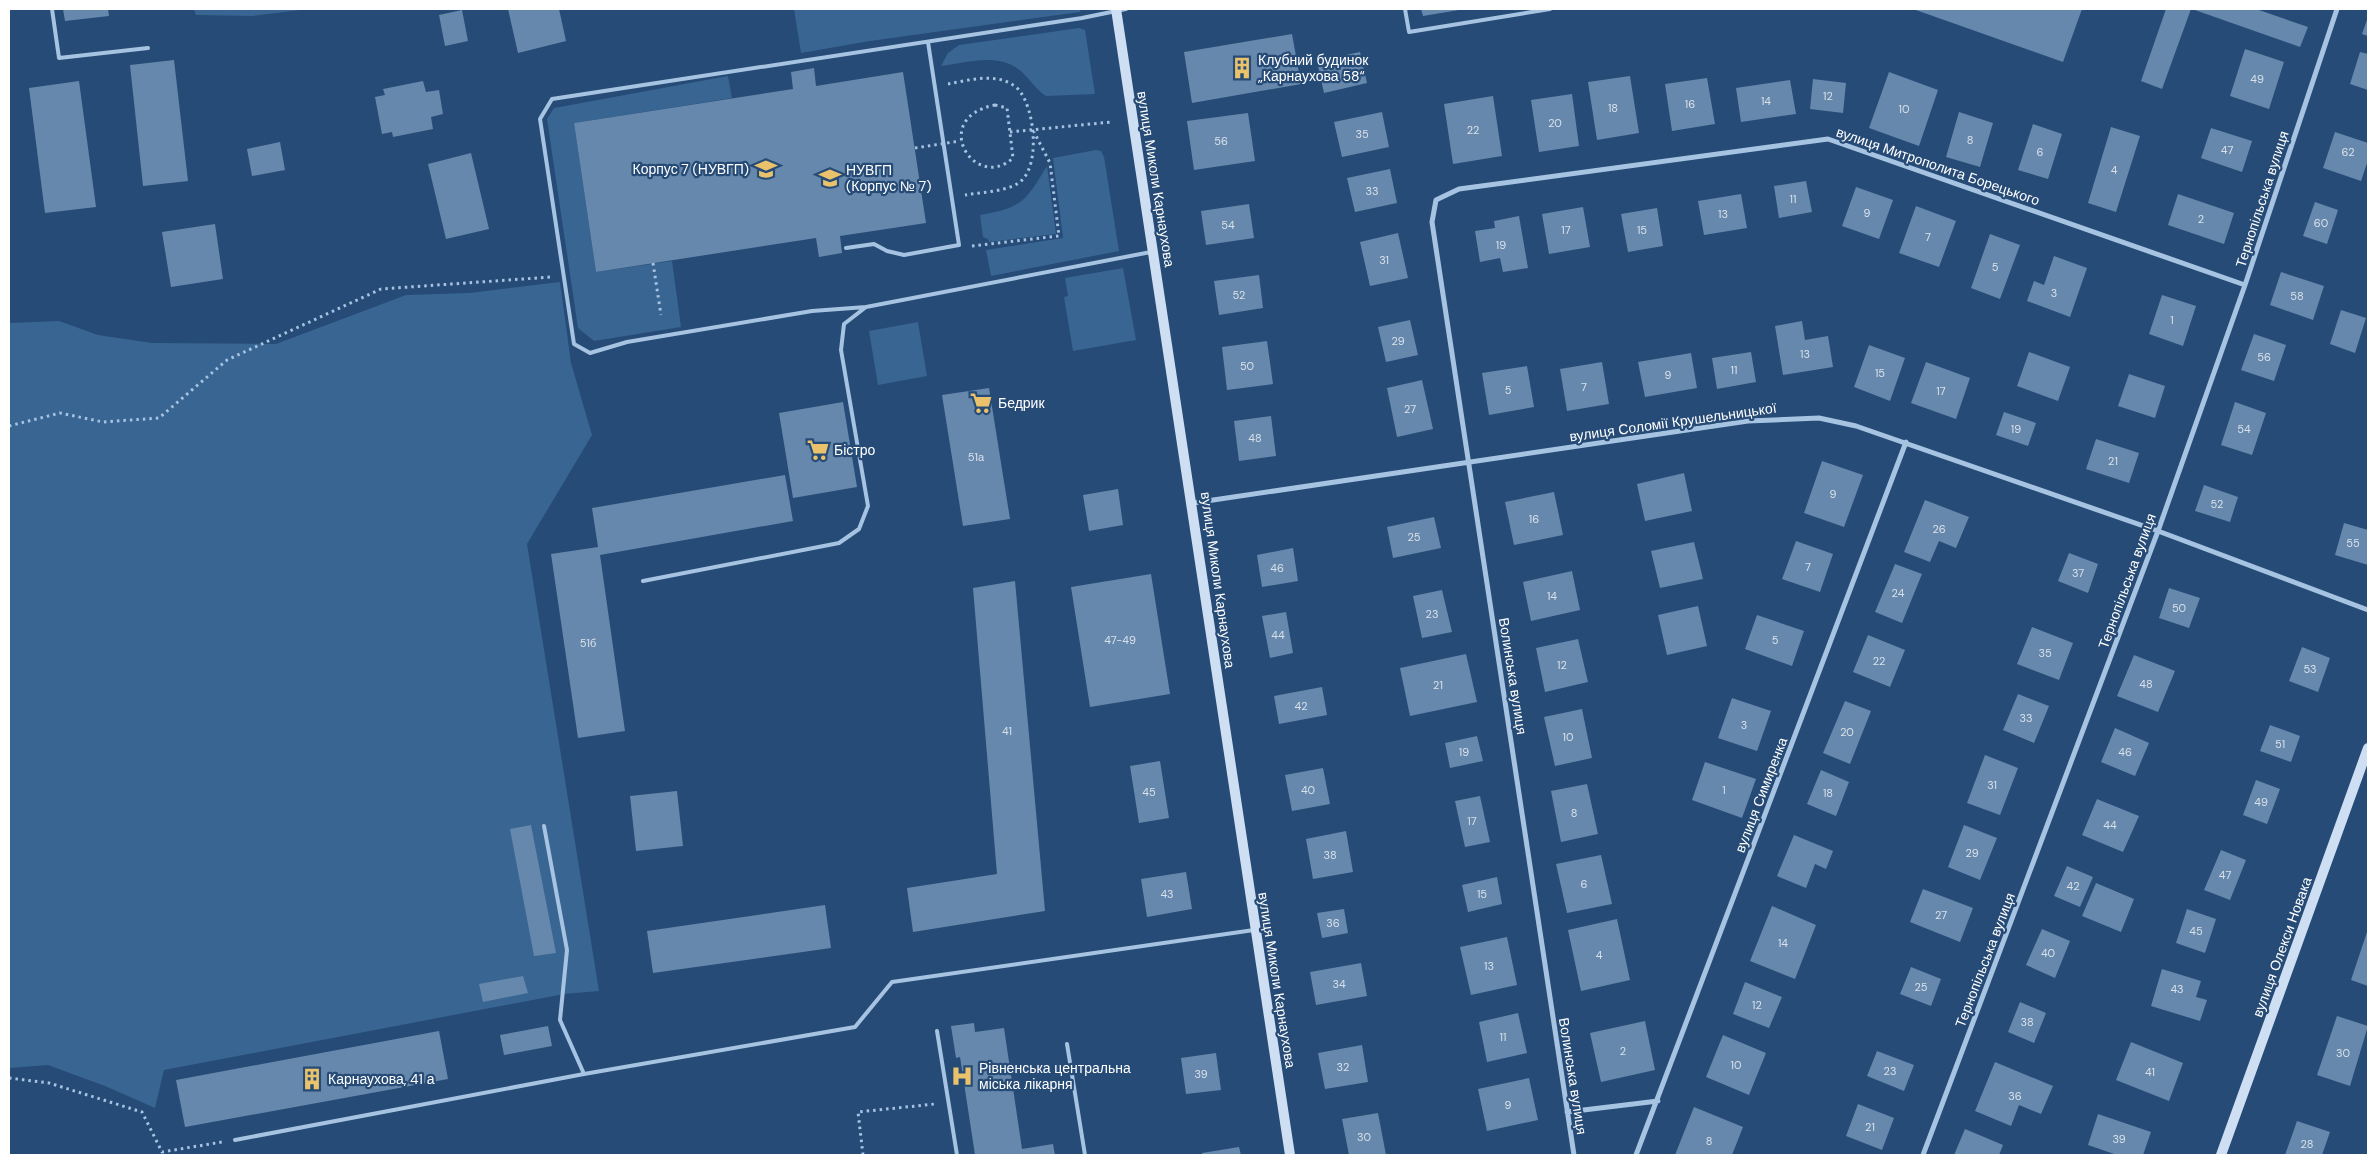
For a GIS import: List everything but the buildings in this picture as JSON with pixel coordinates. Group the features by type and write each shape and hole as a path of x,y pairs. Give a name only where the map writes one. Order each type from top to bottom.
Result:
{"main road":[{"name":"вулиця Миколи Карнаухова","path":"1119,9 1153,251 1290,1155"},
{"name":"вулиця Олекси Новака","path":"2221,1155 2368,748"}],"street":[{"name":"Тернопільська вулиця","path":"1923,1155 2158,531 2245,285 2337,9"},
{"name":"вулиця Митрополита Борецького","path":"1436,200 1459,189 1828,139 2245,285"},
{"name":"Волинська вулиця","path":"1436,200 1432,222 1574,1155"},
{"name":"вулиця Соломії Крушельницької","path":"1192,503 1748,421 1819,418 1906,442 2158,531 2368,610"},
{"name":"вулиця Симиренка","path":"1636,1155 1906,442"},
{"path":"1567,1112 1658,1101"}],"lane":[{"path":"52,9 59,58 148,48"},
{"path":"1119,9 1082,18 552,99 540,119 574,344 590,353 627,342 812,312 866,307 1153,251"},
{"path":"1406,9 1409,32 1550,9"},
{"path":"846,248 874,244 887,251 904,255 959,245 928,42"},
{"path":"643,581 839,543 859,528 868,506 841,350 844,324 866,307"},
{"path":"544,826 568,950 560,1020 584,1074"},
{"path":"235,1140 584,1074 854,1027 892,982 1256,930"},
{"path":"937,1031 957,1155"},
{"path":"1067,1044 1085,1155"}],"path":[{"path":"936,86 984,78 1001,81 1017,89 1027,105 1032,130 1034,155 1028,171 1019,183 1003,189 952,197"},
{"path":"994,105 1007,108 1013,158 1006,164 983,166 970,158 960,141 962,129 970,116 981,108 994,105"},
{"path":"1010,132 1111,122"},
{"path":"959,245 977,247 1059,236 1050,163 1032,130"},
{"path":"915,148 960,141"},
{"path":"653,263 661,315"},
{"path":"9,426 60,413 103,422 159,418 228,360 381,289 565,276"},
{"path":"9,1078 49,1082 142,1112 162,1152 235,1140"},
{"path":"863,1155 858,1112 948,1103"}],"shaded area":[{"path":"194,9 308,9 253,16 196,15"},
{"path":"794,9 1081,9 1080,12 870,41 801,53"},
{"path":"1079,28 1085,30 1095,94 1046,96 1021,71 1012,65 992,60 941,66 948,53 959,45"},
{"path":"728,76 732,98 574,123 596,272 672,261 681,327 594,341 578,328 547,119 554,108"},
{"path":"1096,150 1101,151 1104,157 1119,251 991,276 986,250 1063,238 1053,158"},
{"path":"1047,166 1056,234 989,242 988,239 983,237 980,215 1006,209 1021,201 1033,188"},
{"path":"1123,268 1136,340 1073,351 1064,297 1068,296 1065,278"},
{"path":"560,282 571,363 592,435 527,544 599,991 564,994 164,1070 155,1108 105,1086 48,1065 9,1068 9,323 59,321 98,335 152,343 276,344 406,295 470,293"},
{"path":"918,322 927,376 878,385 869,331"}],"place":[{"name":"Клубний будинок „Карнаухова 58“","path":"1242,68"},
{"name":"Корпус 7 (НУВГП)","path":"766,169"},
{"name":"НУВГП (Корпус № 7)","path":"830,178"},
{"name":"Бедрик","path":"981,403"},
{"name":"Бістро","path":"818,450"},
{"name":"Рівненська центральна міська лікарня","path":"962,1076"},
{"name":"Карнаухова, 41 а","path":"312,1079"}]}
